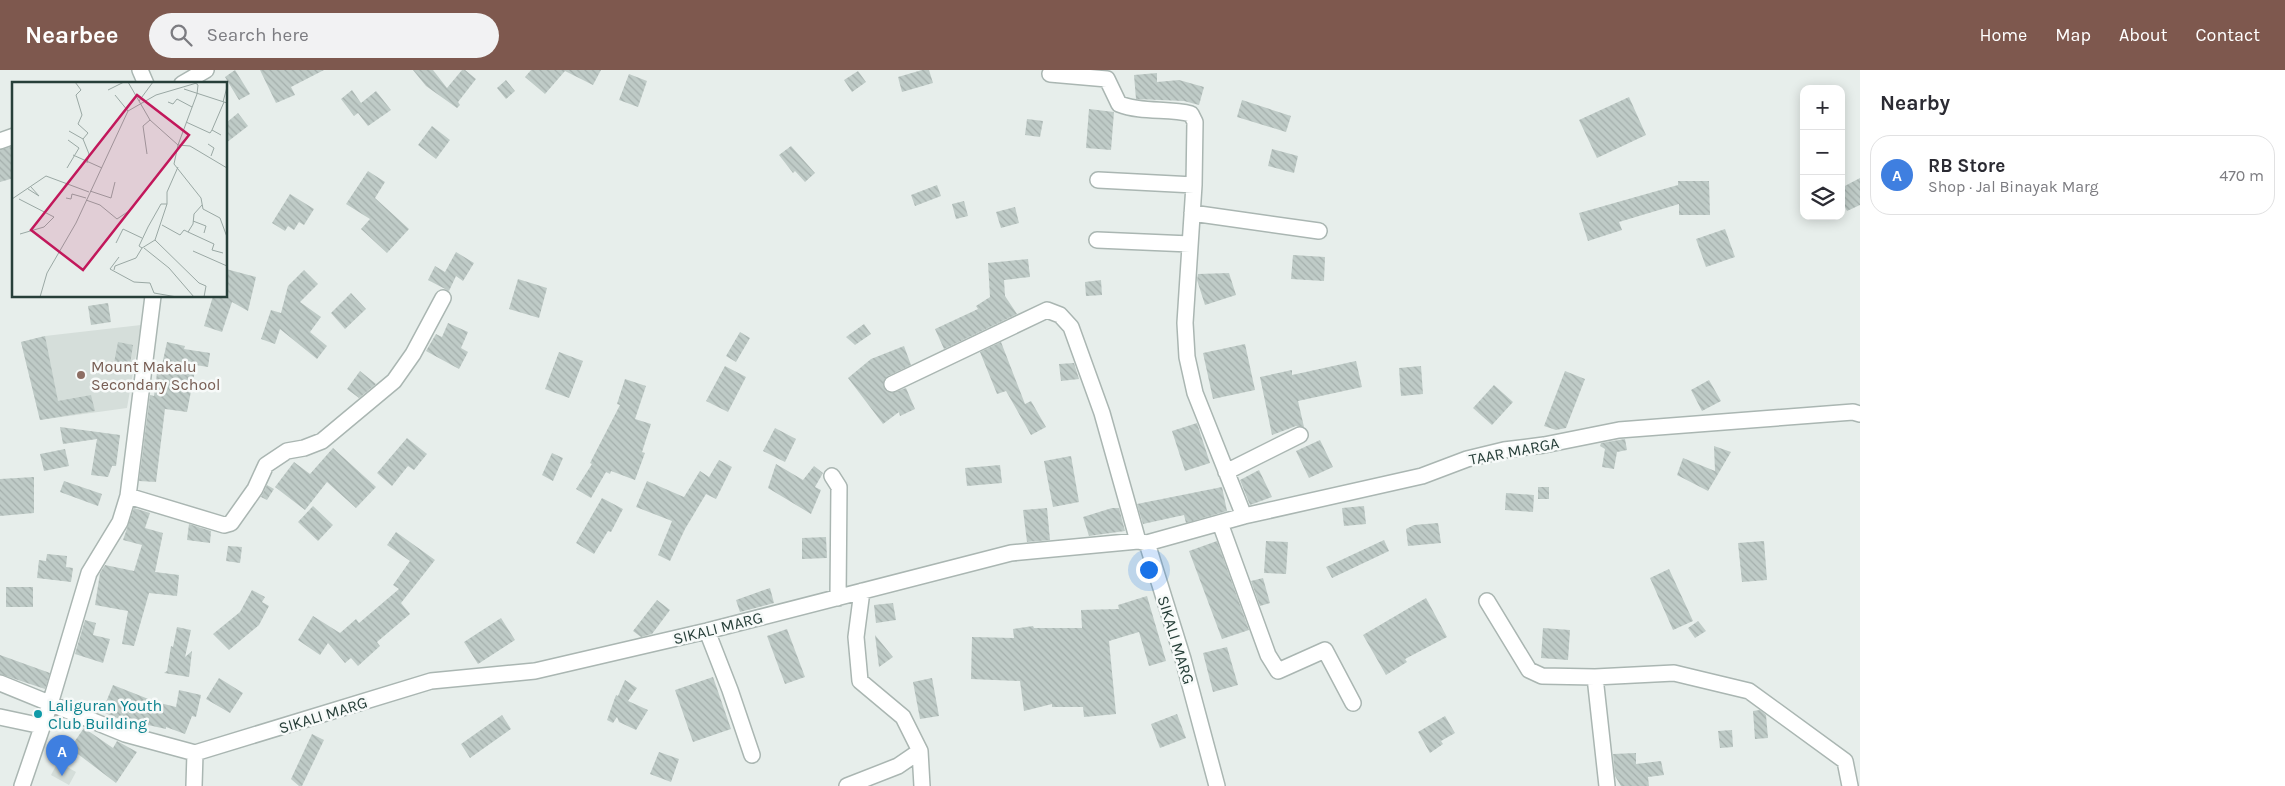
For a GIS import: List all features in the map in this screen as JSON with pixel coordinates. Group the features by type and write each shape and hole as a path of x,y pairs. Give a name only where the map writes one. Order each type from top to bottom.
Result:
{"street":[{"path":"140,70 145,82"},
{"path":"185,82 206,70"},
{"path":"1050,74 1107,79 1119,104 1131,109 1191,114 1195,122 1194,185 1185,322 1187,357 1195,393 1244,516"},
{"path":"0,141 12,137"},
{"path":"1098,180 1194,185"},
{"path":"1192,213 1319,232"},
{"path":"1096,240 1190,244"},
{"path":"22,786 50,704 89,573 120,522 128,496 153,298"},
{"path":"128,496 224,525 231,523 255,489 266,465 287,451 304,448 322,441 394,381 413,354 444,298"},
{"path":"892,384 1047,310 1060,315 1071,327 1102,413 1143,542"},
{"name":"TAAR MARGA","path":"1143,542 1244,516 1422,476 1467,459 1504,450 1544,445 1619,430 1854,412 1860,414"},
{"path":"1226,472 1300,435"},
{"path":"832,476 839,487 838,598"},
{"path":"1220,523 1268,655 1278,671 1325,650 1353,703"},
{"name":"SIKALI MARG","path":"195,753 431,681 535,671 708,632 1011,553 1143,542 1185,667 1217,786"},
{"path":"862,592 856,637 860,681 903,717 920,751 922,786"},
{"path":"1487,601 1529,670 1542,676 1595,677 1674,673 1749,691 1845,761 1850,786"},
{"path":"708,632 752,755"},
{"path":"1595,677 1607,786"},
{"path":"0,683 125,734 195,753 194,786"},
{"path":"0,717 42,726"},
{"path":"847,786 898,766 920,751"}],"shaded area":[{"name":"Mount Makalu Secondary School","path":"141,325 127,408 40,420 21,342 45,336"},
{"path":"58,762 76,772 69,785 51,775"}],"building":[{"path":"235,70 250,94 239,100 225,77"},
{"path":"260,70 324,70 291,87 295,95 276,103"},
{"path":"413,70 433,70 447,88 462,70 465,70 476,79 458,102 460,105 457,108 426,86"},
{"path":"531,70 601,70 593,85 565,71 545,94 525,77"},
{"path":"922,70 929,70 933,83 902,92 898,77"},
{"path":"858,71 866,82 852,92 844,80"},
{"path":"1157,73 1157,82 1179,80 1204,87 1199,105 1184,101 1136,99 1134,75"},
{"path":"629,74 647,81 638,107 619,100"},
{"path":"506,80 515,91 506,99 497,88"},
{"path":"352,90 361,103 376,91 391,110 368,126 358,113 354,116 341,99"},
{"path":"1629,97 1646,135 1597,158 1579,120"},
{"path":"1242,100 1291,116 1286,132 1237,117"},
{"path":"1089,109 1114,112 1111,150 1086,148"},
{"path":"238,113 248,126 228,141 228,121"},
{"path":"1027,119 1043,121 1040,137 1025,135"},
{"path":"432,126 450,140 436,159 418,145"},
{"path":"791,146 815,173 805,182 795,171 793,173 779,155"},
{"path":"12,147 12,179 0,182 0,150"},
{"path":"1272,149 1298,156 1294,173 1268,166"},
{"path":"368,171 385,182 375,198 409,229 387,253 361,229 370,219 346,204"},
{"path":"1860,178 1860,205 1847,211 1845,207 1845,186"},
{"path":"1678,181 1709,181 1710,215 1679,215 1679,204 1619,222 1622,230 1588,241 1579,213 1678,185"},
{"path":"937,185 941,196 915,206 911,195"},
{"path":"290,194 314,209 304,225 299,222 294,230 288,226 285,231 272,223"},
{"path":"964,201 968,216 956,219 952,204"},
{"path":"1015,207 1019,223 1001,228 996,212"},
{"path":"1725,229 1735,257 1706,267 1696,239"},
{"path":"456,252 474,263 463,281 456,276 449,291 428,280 435,266 445,272"},
{"path":"1293,255 1325,257 1324,281 1291,279"},
{"path":"1028,259 1030,277 1004,280 1005,296 1017,314 944,349 935,329 978,309 976,306 990,297 988,263"},
{"path":"228,270 256,277 248,311 232,302 222,332 204,326 212,298 228,298"},
{"path":"304,270 318,284 300,302 321,317 310,332 327,346 317,359 280,329 275,344 261,339 271,310 281,313 288,286"},
{"path":"1229,273 1236,295 1205,305 1197,280 1198,274"},
{"path":"518,279 547,288 539,318 509,309"},
{"path":"1101,280 1102,295 1086,296 1085,282"},
{"path":"351,293 366,309 345,329 331,313"},
{"path":"108,303 111,322 91,325 88,306"},
{"path":"448,323 468,332 461,348 468,352 459,369 426,351 436,334 442,337"},
{"path":"864,324 871,334 855,345 846,337"},
{"path":"740,332 750,338 736,362 726,356"},
{"path":"45,336 58,401 91,395 95,411 40,420 21,342"},
{"path":"118,342 133,345 129,371 113,368"},
{"path":"167,342 185,346 184,349 210,353 208,367 196,365 187,412 165,409 156,482 139,481 150,395 154,396 158,365 162,365"},
{"path":"1001,342 1025,404 1031,401 1046,427 1031,435 1006,391 997,394 980,352"},
{"path":"1245,344 1255,390 1213,399 1203,353"},
{"path":"904,346 911,365 888,376 883,384 886,391 891,393 906,388 915,409 900,416 899,412 883,424 848,378 871,359"},
{"path":"559,352 583,361 569,398 545,389"},
{"path":"1356,361 1362,387 1298,401 1304,427 1296,426 1272,435 1260,377 1292,370 1292,375"},
{"path":"1074,363 1079,379 1061,381 1059,364"},
{"path":"725,366 746,377 728,412 706,401"},
{"path":"1421,366 1423,394 1401,396 1399,368"},
{"path":"360,371 376,384 359,398 347,389"},
{"path":"1565,371 1585,379 1566,428 1556,430 1544,426"},
{"path":"625,379 646,386 635,419 651,424 642,452 645,453 635,480 611,471 610,474 606,472 591,498 576,489 592,464 590,463 620,405 617,404"},
{"path":"1709,380 1721,401 1702,411 1691,390"},
{"path":"1494,385 1513,402 1492,425 1473,408"},
{"path":"1197,423 1210,463 1185,471 1172,431"},
{"path":"60,427 120,435 116,466 112,466 108,477 91,475 97,439 63,444"},
{"path":"775,428 796,439 785,462 763,451"},
{"path":"407,438 427,454 414,470 408,466 392,486 377,473"},
{"path":"1625,439 1627,450 1617,452 1614,469 1602,467 1605,449 1600,446 1601,443"},
{"path":"1320,440 1333,467 1309,478 1296,451"},
{"path":"1714,446 1731,452 1708,491 1677,475 1683,458 1715,471"},
{"path":"333,448 376,487 356,508 327,482 305,510 275,487 294,462 310,474"},
{"path":"65,449 69,466 44,471 40,454"},
{"path":"552,453 563,458 553,481 542,475"},
{"path":"1071,456 1079,502 1053,507 1044,461"},
{"path":"719,460 732,467 716,499 706,494 685,529 670,561 658,555 672,521 636,507 647,481 684,497 700,471 709,477"},
{"path":"776,464 803,480 814,466 823,473 815,487 821,490 811,514 768,488"},
{"path":"1000,465 1002,483 967,486 965,468"},
{"path":"1259,470 1272,497 1250,505 1240,480"},
{"path":"34,477 34,513 0,516 0,479"},
{"path":"64,481 102,494 98,506 60,492"},
{"path":"267,485 274,489 267,500 261,497"},
{"path":"1222,487 1227,511 1186,523 1184,515 1143,524 1137,504"},
{"path":"1538,487 1549,487 1549,499 1538,499"},
{"path":"1506,493 1534,495 1533,512 1505,510"},
{"path":"602,498 623,509 611,532 608,531 594,554 576,543"},
{"path":"313,506 333,525 318,541 298,522"},
{"path":"1364,506 1366,524 1344,526 1342,508"},
{"path":"134,508 150,513 145,528 163,533 155,572 179,575 177,596 149,593 134,646 122,644 128,611 95,605 100,573 105,565 134,571 142,545 123,540"},
{"path":"1047,508 1050,540 1027,542 1023,510"},
{"path":"1112,508 1119,508 1125,531 1089,536 1083,517"},
{"path":"1438,523 1441,543 1408,546 1406,529 1414,525"},
{"path":"189,524 211,531 210,543 187,540"},
{"path":"396,532 435,560 401,603 410,614 377,642 380,646 358,666 351,658 345,663 328,643 320,655 298,640 313,616 340,633 356,619 359,623 399,589 393,585 410,561 387,545"},
{"path":"826,537 827,558 802,559 802,538"},
{"path":"1384,540 1389,551 1332,578 1326,567"},
{"path":"1217,541 1249,630 1222,639 1189,551"},
{"path":"1266,541 1288,542 1286,574 1264,573"},
{"path":"1764,541 1767,580 1742,582 1738,543"},
{"path":"228,546 242,547 240,563 226,561"},
{"path":"47,554 67,556 66,567 73,568 71,582 37,578 39,560 46,561"},
{"path":"1669,569 1693,621 1673,630 1650,578"},
{"path":"1263,578 1270,603 1260,606 1251,581"},
{"path":"6,587 33,587 33,607 6,607"},
{"path":"770,588 774,603 740,612 736,600"},
{"path":"252,590 265,597 262,602 269,606 259,625 229,650 213,634 240,612"},
{"path":"1147,596 1166,661 1149,666 1139,632 1109,641 1116,714 1084,717 1083,707 1052,707 1052,704 1024,711 1020,681 971,679 972,637 1014,638 1013,629 1033,626 1034,628 1082,628 1081,610 1119,609 1118,605"},
{"path":"1426,598 1447,637 1405,659 1407,662 1386,675 1363,635"},
{"path":"657,600 670,610 652,634 641,637 633,631"},
{"path":"893,603 896,620 876,623 874,605"},
{"path":"501,618 515,640 478,664 464,642"},
{"path":"85,620 96,623 93,635 110,639 103,663 75,654"},
{"path":"1698,621 1706,631 1695,638 1688,628"},
{"path":"177,627 191,630 185,657 192,651 189,677 164,673 167,671 171,646 173,647"},
{"path":"1543,628 1570,630 1568,660 1541,658"},
{"path":"787,629 805,677 785,684 767,636"},
{"path":"875,635 893,657 879,667"},
{"path":"1227,647 1238,685 1213,692 1203,653"},
{"path":"0,655 50,673 45,689 0,674"},
{"path":"713,677 731,729 693,742 675,690"},
{"path":"219,678 243,693 230,713 206,699"},
{"path":"932,678 939,716 920,719 913,682"},
{"path":"625,680 637,688 628,701 648,710 636,730 619,722 617,717 613,723 607,720 616,695 618,696"},
{"path":"113,685 156,702 176,707 179,690 201,695 196,717 192,716 185,734 166,727 166,729 139,723 138,726 102,712"},
{"path":"1760,710 1766,715 1768,738 1755,739 1753,711"},
{"path":"1177,714 1186,738 1160,748 1151,724"},
{"path":"502,715 511,729 470,758 461,744"},
{"path":"1445,716 1455,733 1441,741 1443,744 1430,753 1418,732"},
{"path":"84,728 113,748 117,741 137,752 116,783 70,748"},
{"path":"1732,730 1733,747 1720,748 1718,731"},
{"path":"312,734 324,740 302,786 299,786 291,779"},
{"path":"659,752 679,759 671,782 650,774"},
{"path":"1636,753 1636,764 1661,761 1664,775 1648,777 1649,786 1621,786 1615,776 1613,754"}],"place":[{"name":"Mount Makalu Secondary School","path":"81,375"},
{"name":"Laliguran Youth Club Building","path":"38,714"},
{"name":"RB Store","path":"62,776"}]}
